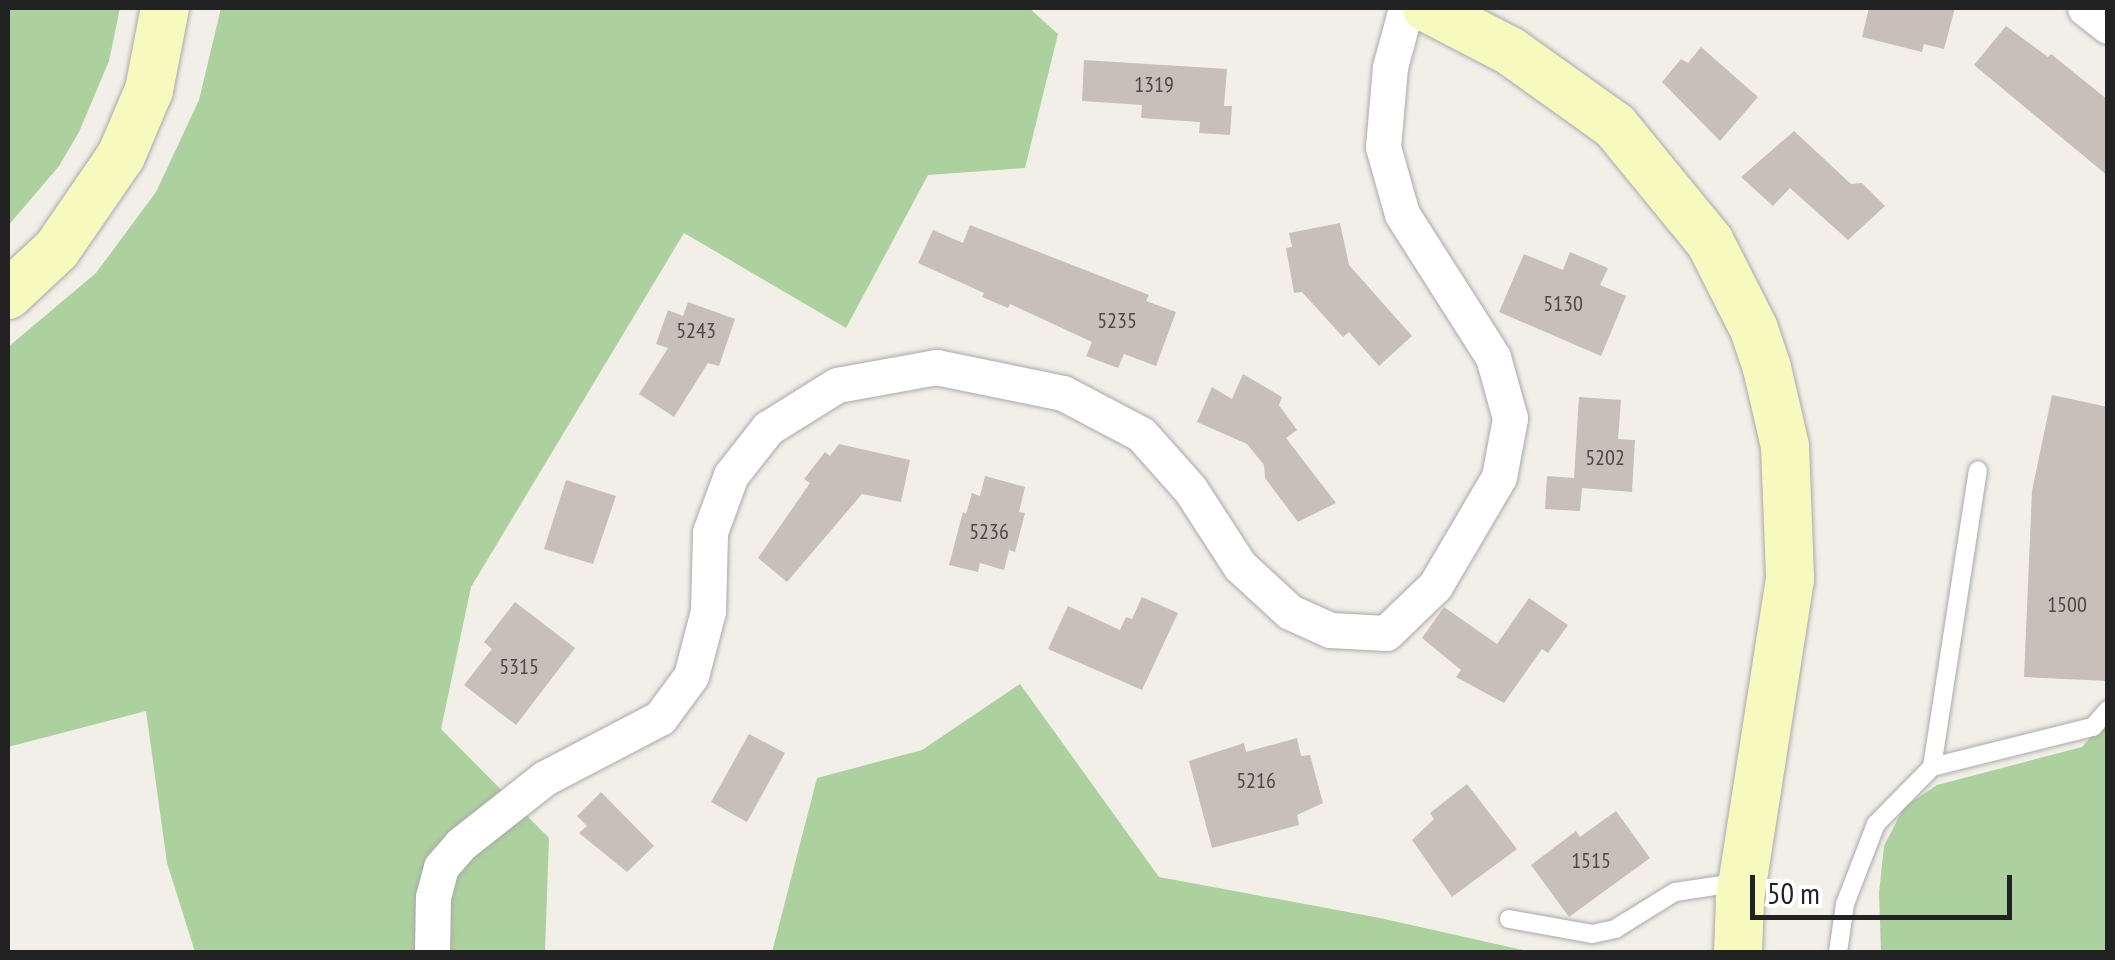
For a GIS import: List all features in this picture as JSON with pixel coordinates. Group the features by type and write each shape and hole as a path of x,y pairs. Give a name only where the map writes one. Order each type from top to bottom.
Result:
{"main road":[{"path":"8,295 58,249 121,156 150,90 165,8"},
{"path":"1427,8 1510,50 1615,126 1691,214 1754,329 1785,446 1791,550 1786,628 1743,882 1738,952"}],"street":[{"path":"432,952 433,897 441,867 461,844 545,778 660,718 691,676 708,610 710,532 730,475 768,428 837,385 936,367 1063,394 1141,434 1190,489 1240,566 1290,612 1330,630 1386,632 1435,586 1499,477 1510,418 1493,357 1402,214 1383,147 1390,67 1406,8"},
{"path":"2085,8 2108,26"}],"lane":[{"path":"1932,767 1978,471"},
{"path":"1838,952 1845,904 1876,824 1932,767 2093,726 2108,710"},
{"path":"1509,919 1592,934 1615,929 1675,892 1743,882"}],"green space":[{"path":"8,8 120,8 109,61 79,132 59,166 8,226"},
{"path":"221,8 1029,8 1058,34 1025,168 928,175 846,328 684,233 471,587 441,729 549,838 545,952 195,952 167,863 146,711 8,747 8,347 96,273 156,192 199,100"},
{"path":"1020,684 1159,877 1380,918 1531,952 772,952 817,778 922,750"},
{"path":"2107,719 2107,952 1881,952 1879,893 1884,846 1904,807 1937,785 2082,747"}],"building":[{"path":"1869,8 1955,8 1944,49 1924,44 1922,52 1862,37"},
{"path":"2006,26 2048,57 2051,54 2108,100 2108,176 1974,65"},
{"path":"1701,47 1758,97 1720,141 1662,82 1681,59 1688,63"},
{"path":"1084,60 1227,69 1224,106 1232,106 1230,135 1199,133 1200,122 1141,118 1142,105 1082,101"},
{"path":"1794,131 1851,184 1862,183 1885,206 1848,240 1790,188 1773,206 1741,177"},
{"path":"1340,223 1349,265 1412,336 1379,366 1349,332 1343,337 1302,292 1294,293 1286,248 1292,247 1289,233"},
{"path":"970,225 1149,295 1146,301 1176,312 1156,366 1124,354 1118,368 1086,356 1092,342 1010,304 1008,308 982,297 984,293 918,263 933,230 963,243"},
{"path":"1570,252 1608,268 1600,285 1626,296 1601,356 1499,312 1524,254 1563,270"},
{"path":"688,302 735,319 719,366 708,363 674,417 639,394 668,348 656,344 668,310 683,316"},
{"path":"1243,374 1282,397 1279,405 1297,430 1286,438 1336,503 1298,522 1265,478 1264,465 1247,444 1197,422 1212,387 1232,399"},
{"path":"2052,395 2108,407 2108,681 2024,677 2032,491"},
{"path":"1579,397 1621,400 1618,439 1635,440 1632,492 1582,488 1580,511 1545,509 1547,476 1574,478"},
{"path":"839,444 910,460 901,502 862,494 787,582 758,558 810,483 804,479 825,452 830,456"},
{"path":"985,476 1025,487 1019,512 1025,513 1015,552 1009,550 1004,570 980,563 978,572 949,565 963,512 966,514 972,493 980,496"},
{"path":"566,480 616,496 593,564 544,549"},
{"path":"1142,597 1178,613 1142,690 1048,649 1068,606 1120,630 1126,617 1132,619"},
{"path":"1529,598 1568,625 1548,653 1542,649 1504,703 1456,677 1461,670 1422,638 1444,607 1497,644"},
{"path":"515,602 575,648 516,725 464,685 492,649 484,642"},
{"path":"749,734 785,753 747,822 711,802"},
{"path":"1297,738 1301,756 1310,755 1323,803 1297,815 1299,825 1212,848 1189,761 1244,743 1246,752"},
{"path":"1467,784 1517,849 1452,897 1412,840 1434,819 1430,813"},
{"path":"601,792 654,846 627,872 579,833 587,826 577,816"},
{"path":"1616,811 1650,858 1569,917 1531,865 1576,831 1580,837"}]}
